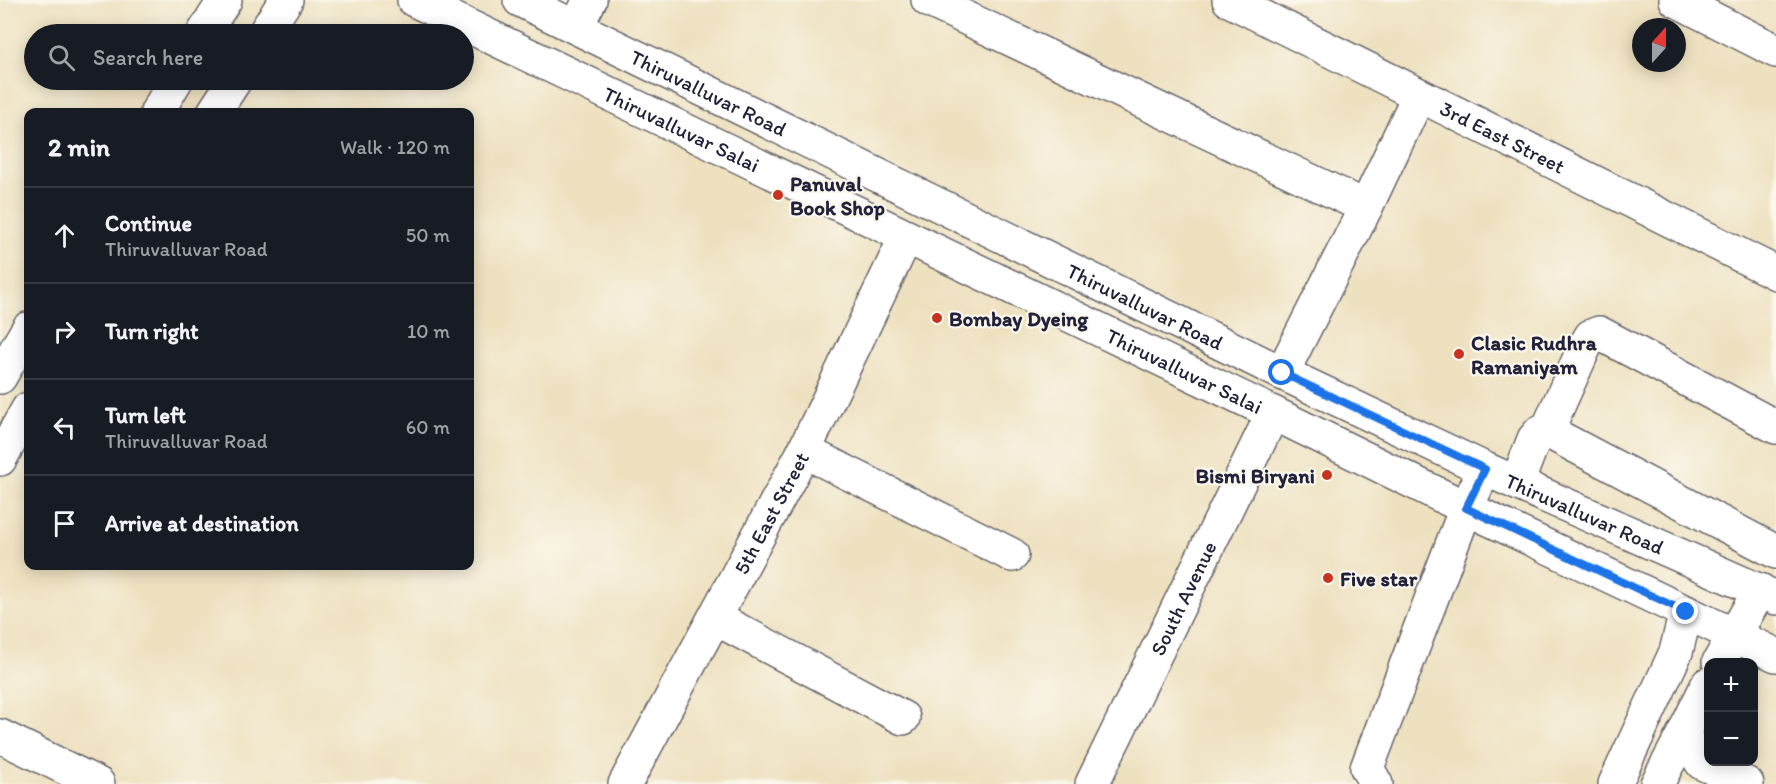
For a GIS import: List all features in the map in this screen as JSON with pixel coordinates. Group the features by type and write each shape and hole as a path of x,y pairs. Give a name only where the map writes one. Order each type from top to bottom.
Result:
{"main road":[{"path":"270,24 286,0"},
{"name":"Thiruvalluvar Salai","path":"414,0 464,24"},
{"name":"Thiruvalluvar Road","path":"520,0 583,13 1282,373 1485,469 1768,594"},
{"path":"928,0 1366,207"},
{"name":"3rd East Street","path":"1229,0 1776,273"},
{"path":"1676,0 1776,51"},
{"name":"Thiruvalluvar Salai","path":"474,29 1274,413"},
{"path":"159,108 170,90"},
{"path":"217,108 228,90"},
{"path":"1282,373 1366,207 1419,95"},
{"name":"5th East Street","path":"635,780 715,618 804,451 906,237"},
{"path":"1547,431 1591,336 1599,333 1776,427"},
{"path":"0,377 24,336"},
{"path":"1274,413 1466,508 1686,612 1726,649 1776,655"},
{"name":"South Avenue","path":"1092,784 1274,413"},
{"path":"0,459 24,416"},
{"path":"1517,483 1534,439 1540,432 1547,431 1776,552"},
{"path":"804,451 1012,555"},
{"path":"1376,784 1367,768 1466,508 1485,469"},
{"path":"1726,649 1768,594"},
{"path":"1615,784 1676,652 1686,612"},
{"path":"715,618 903,718"},
{"path":"1657,784 1704,692"},
{"path":"1683,735 1702,763 1747,784"},
{"path":"0,736 98,784"}],"place":[{"name":"Panuval Book Shop","path":"778,195"},
{"name":"Bombay Dyeing","path":"937,318"},
{"name":"Clasic Rudhra Ramaniyam","path":"1459,354"},
{"name":"Bismi Biryani","path":"1327,475"},
{"name":"Five star","path":"1328,578"}],"route":[{"path":"1282,373 1485,469 1466,508 1686,612"}]}
